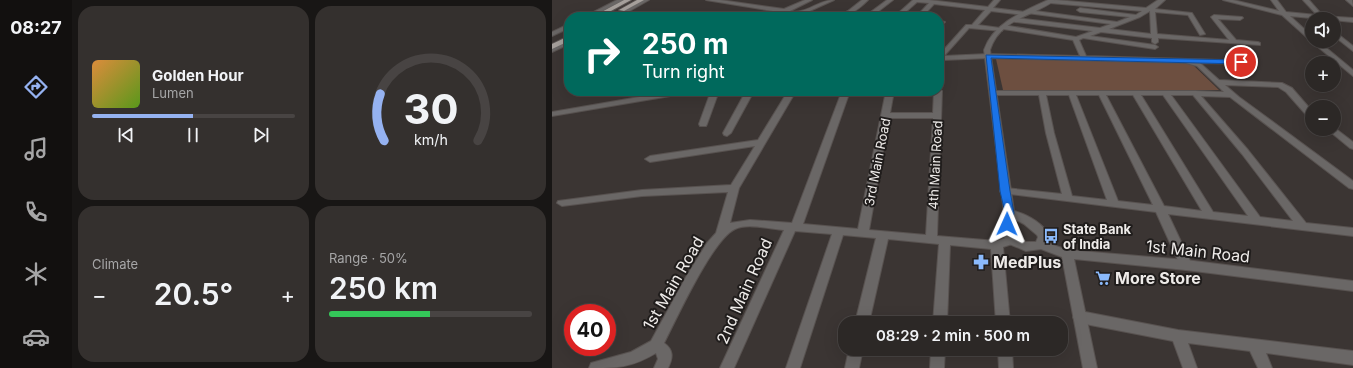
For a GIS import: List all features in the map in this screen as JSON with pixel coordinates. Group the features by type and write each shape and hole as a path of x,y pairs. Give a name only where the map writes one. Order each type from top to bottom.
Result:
{"highway":[{"path":"605,12 628,0"},
{"path":"618,12 641,0"},
{"path":"552,39 564,33"},
{"path":"552,47 564,41"}],"street":[{"path":"597,12 621,0"},
{"path":"624,12 646,0"},
{"path":"709,0 792,12"},
{"path":"736,12 740,4 750,0"},
{"path":"785,10 809,0"},
{"path":"804,12 831,0"},
{"path":"850,12 853,8 865,0"},
{"path":"874,12 890,0"},
{"path":"903,12 916,0 1117,23"},
{"path":"954,5 959,0"},
{"path":"974,26 991,9 997,0"},
{"path":"1009,213 1024,218 1039,228 1044,236 1041,245 1036,247 1025,247 1011,240 1007,229 1009,213 988,56 987,42 992,35 1026,12 1051,0 1154,6 1190,14 1202,34"},
{"path":"1226,0 1284,14 1305,17"},
{"path":"1274,0 1284,14 1305,33"},
{"path":"1306,0 1317,12"},
{"path":"1349,0 1353,4"},
{"path":"924,12 935,1"},
{"path":"759,7 766,3"},
{"path":"1040,6 1136,16"},
{"path":"944,52 968,26 1002,28 1076,39 1136,16 1154,6"},
{"path":"1154,6 1155,60"},
{"path":"1234,42 1214,17 1240,18"},
{"path":"1015,20 1154,36 1258,44"},
{"path":"1341,20 1353,20"},
{"path":"552,34 564,28"},
{"path":"1083,37 1155,47"},
{"path":"1076,39 1084,59"},
{"path":"1341,39 1353,49"},
{"path":"552,50 564,44"},
{"path":"1322,48 1353,74"},
{"path":"944,56 1254,62"},
{"path":"1187,61 1199,65 1231,95 1353,186"},
{"path":"1218,82 1279,86 1289,90 1305,108"},
{"path":"993,93 1195,93 1231,95"},
{"path":"1042,93 1050,133 1068,199"},
{"path":"1165,93 1257,221"},
{"path":"1195,93 1245,152 1303,226"},
{"path":"1072,94 1114,204"},
{"path":"1102,94 1160,209 1186,265"},
{"path":"1136,94 1210,215"},
{"path":"552,114 658,96"},
{"path":"703,124 713,96"},
{"path":"727,133 747,96"},
{"path":"721,235 734,188 789,96"},
{"name":"2nd Main Road","path":"727,368 793,228 844,96"},
{"name":"3rd Main Road","path":"863,234 889,96"},
{"name":"4th Main Road","path":"931,240 938,96"},
{"path":"886,116 937,115"},
{"path":"1341,132 1353,136"},
{"path":"1341,136 1353,146"},
{"path":"650,159 762,142"},
{"path":"562,203 642,193 734,188"},
{"path":"1005,191 1353,232"},
{"name":"1st Main Road","path":"661,368 665,359 664,351 656,345 707,252 721,235 730,227 746,224 997,245"},
{"path":"793,368 838,232"},
{"path":"864,316 883,235"},
{"path":"940,316 944,240"},
{"path":"1002,316 997,245 1011,240"},
{"name":"1st Main Road","path":"1041,245 1067,254 1186,265 1352,287"},
{"path":"1067,254 1090,368"},
{"path":"1080,317 1178,336 1353,358"},
{"path":"1178,336 1190,368"},
{"path":"596,368 624,362 644,354 656,345"},
{"path":"1255,346 1265,368"},
{"path":"852,368 855,356"},
{"path":"937,368 938,356"},
{"path":"1005,356 1006,368"}],"shaded area":[{"path":"996,59 1191,63 1219,90 1003,90"}],"place":[{"name":"State Bank of India","path":"1051,236"},
{"name":"MedPlus","path":"981,262"},
{"name":"More Store","path":"1103,278"}],"route":[{"path":"1007,224 1009,213 988,56 1241,62"}]}
